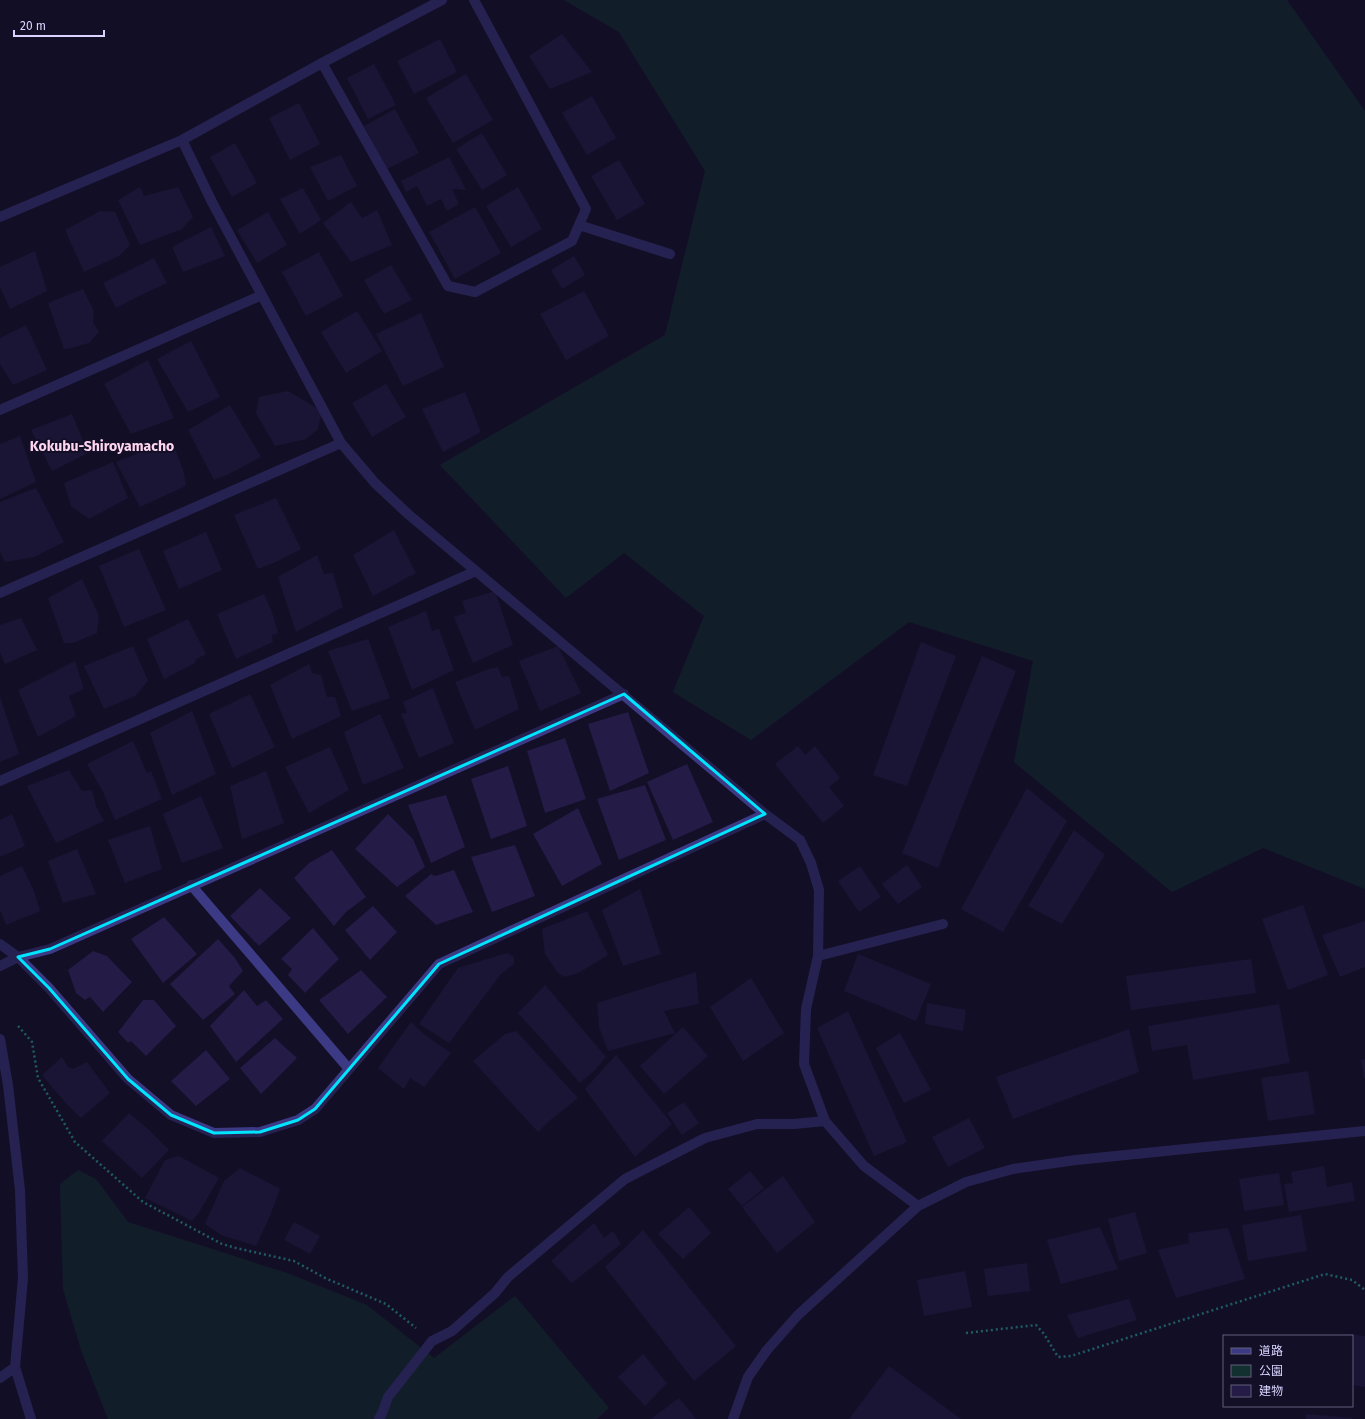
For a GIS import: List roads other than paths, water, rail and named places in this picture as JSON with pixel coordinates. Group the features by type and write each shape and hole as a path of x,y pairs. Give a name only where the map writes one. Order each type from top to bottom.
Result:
{"street":[{"path":"0,217 182,140 322,63 442,0"},
{"path":"322,63 448,286 475,292 572,241 586,209 474,0"},
{"path":"182,140 212,202 341,443 375,483 408,514 766,814 800,840 811,863 819,890 818,956 806,1010 804,1064 825,1121 864,1166 918,1206"},
{"path":"579,225 670,254"},
{"path":"0,410 262,295"},
{"path":"0,593 341,443"},
{"path":"0,781 476,571"},
{"path":"0,966 18,957 50,949 624,694"},
{"path":"0,944 18,957 49,988 128,1080 171,1115 214,1133 260,1132 298,1120 315,1109 439,964 766,814"},
{"path":"192,885 349,1069"},
{"path":"818,956 943,924"},
{"path":"0,1039 8,1085 20,1190 22,1278 16,1367 31,1419"},
{"path":"378,1419 383,1411 388,1397 432,1341 452,1331 495,1293 508,1277 625,1179 705,1138 757,1124 794,1124 825,1121"},
{"path":"733,1419 748,1377 767,1350 798,1315 918,1206 966,1182 1013,1169 1076,1160 1365,1131"},
{"path":"0,1378 16,1367"}],"district":[{"name":"Kokubu-Shiroyamacho","path":"102,446"}]}
